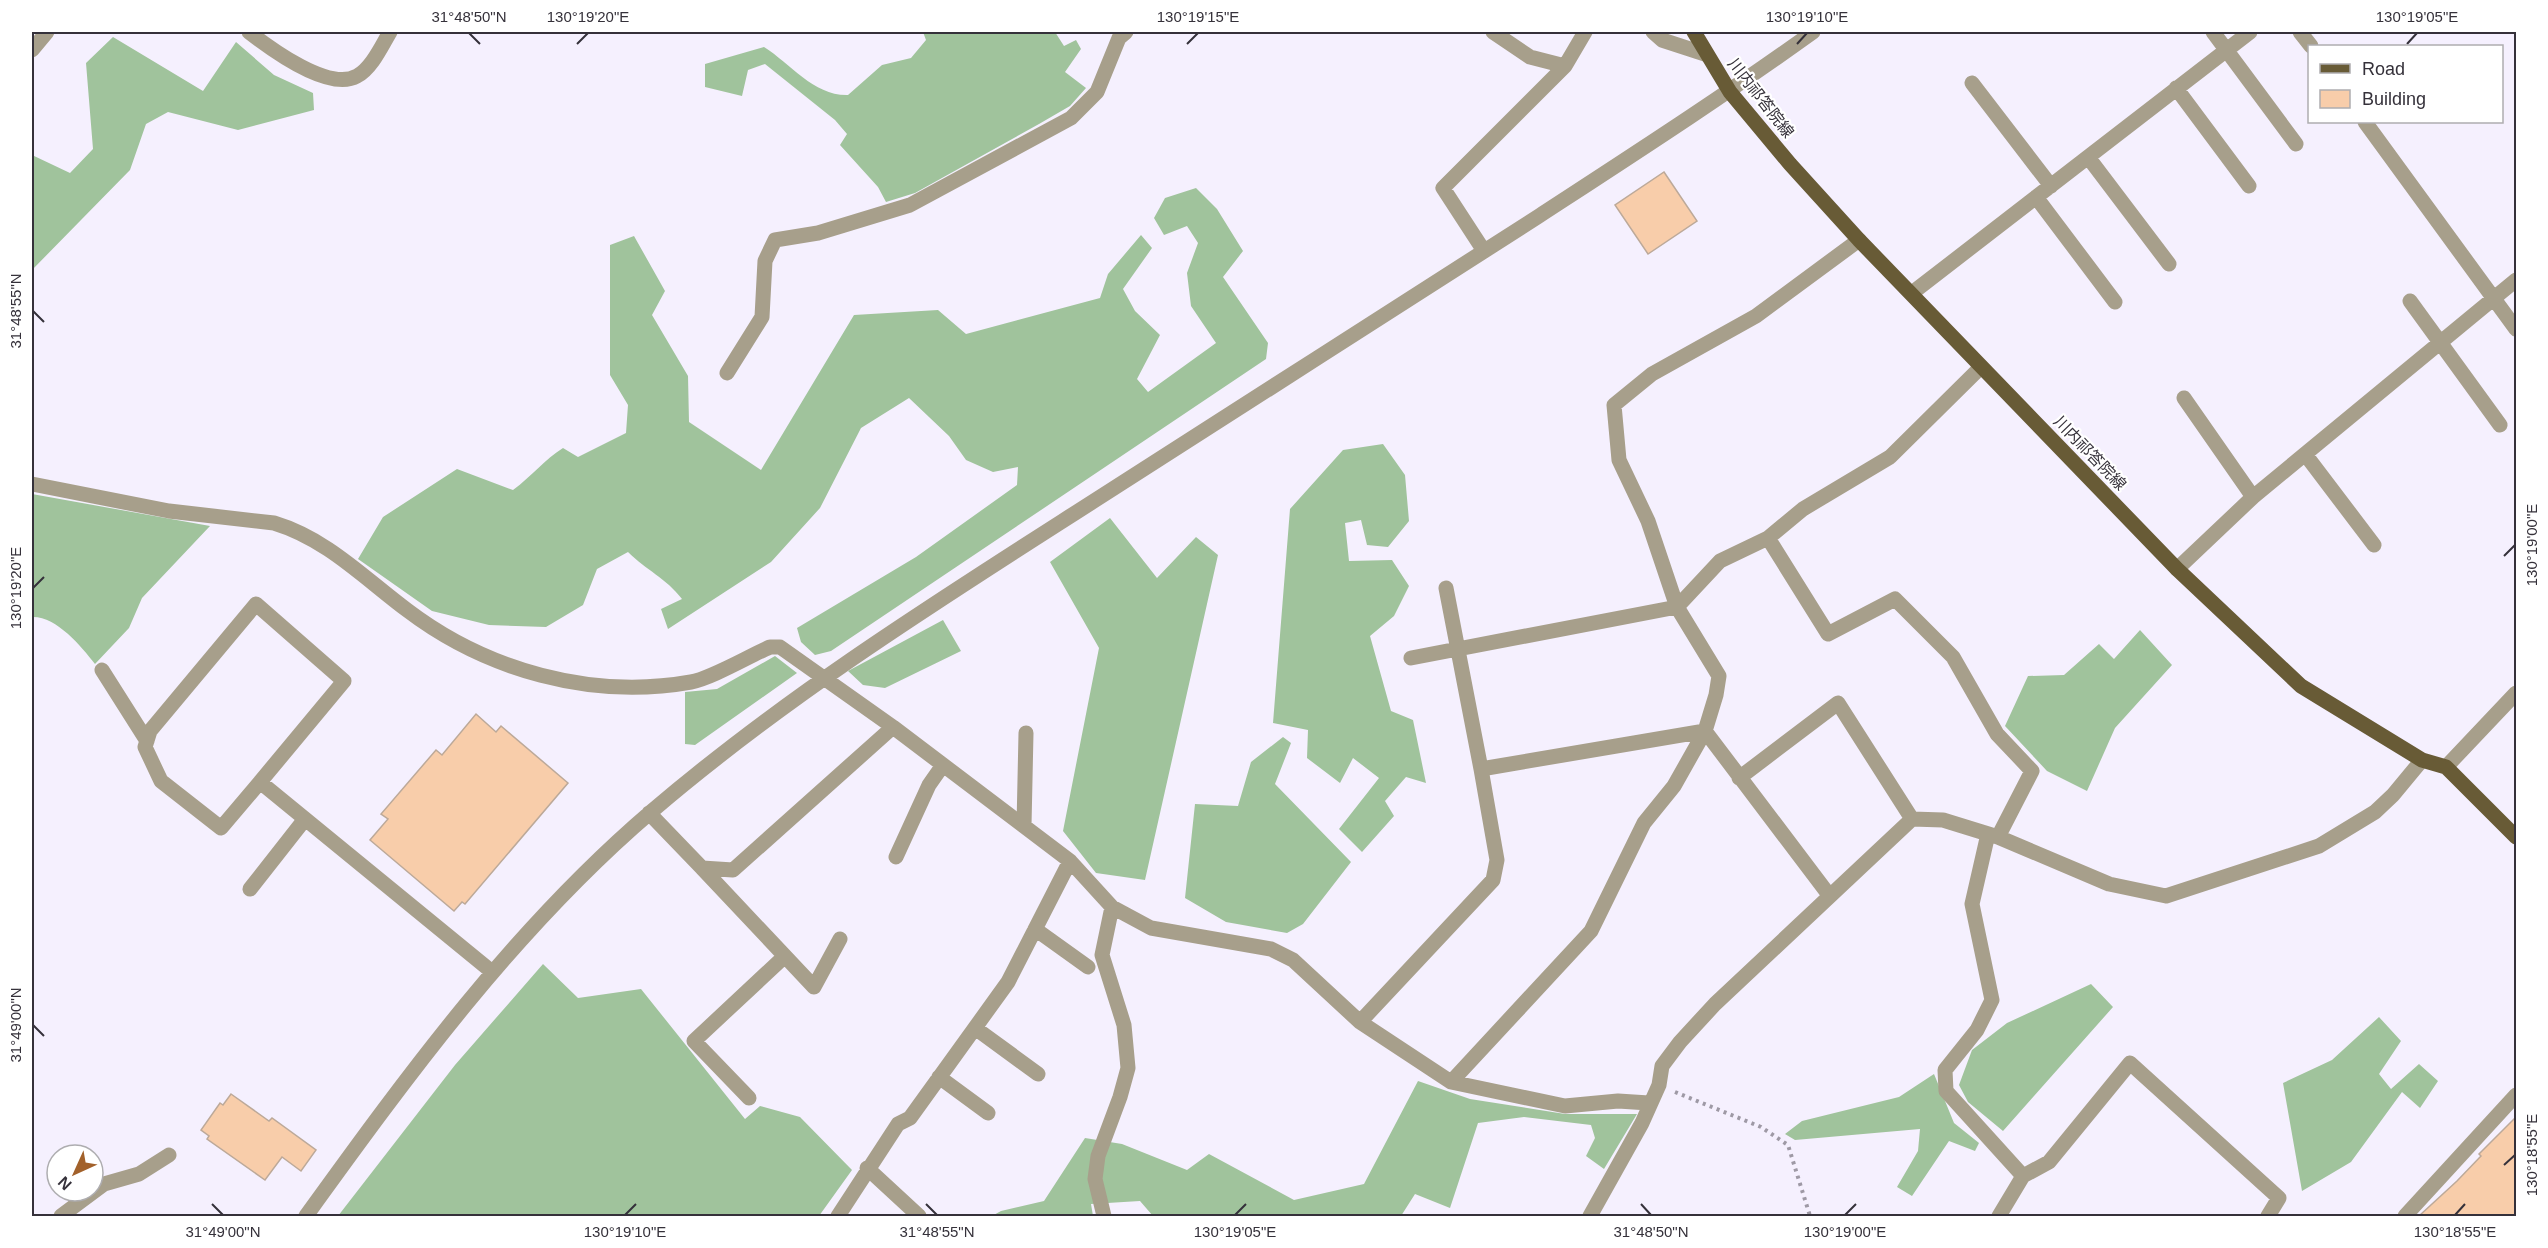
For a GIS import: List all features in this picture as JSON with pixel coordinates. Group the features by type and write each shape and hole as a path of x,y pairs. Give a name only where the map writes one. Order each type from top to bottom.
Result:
{"main road":[{"name":"川内祁答院線","path":"1694,32 1705,54 1730,92 1859,240 2178,568 2301,686 2422,760 2446,767 2517,837"}],"street":[{"path":"32,50 47,32"},
{"path":"249,32 267,46 301,66 333,80 357,76 375,57 390,32"},
{"path":"727,373 762,317 765,261 775,240 818,233 910,205 1071,118 1097,92 1119,38 1125,32"},
{"path":"1493,32 1530,57 1565,66"},
{"path":"1484,251 1443,188 1565,66 1585,32"},
{"path":"1653,32 1662,40 1705,54"},
{"path":"306,1216 385,1108 491,971 584,874 649,813 746,734 882,636 1730,92 1813,32"},
{"path":"2213,32 2296,144"},
{"path":"1912,293 2250,32"},
{"path":"2300,32 2310,45"},
{"path":"1972,83 2051,186"},
{"path":"2176,88 2249,186"},
{"path":"2366,123 2517,329"},
{"path":"2088,157 2169,264"},
{"path":"2036,197 2115,302"},
{"path":"1451,1082 1591,931 1644,824 1674,786 1705,731 1716,695 1719,676 1677,607 1648,520 1619,460 1614,405 1652,374 1756,316 1859,240"},
{"path":"2178,568 2253,497 2517,280"},
{"path":"2410,301 2500,425"},
{"path":"1411,658 1677,607 1720,561 1768,538 1803,509 1890,457 1981,367"},
{"path":"2184,398 2253,497"},
{"path":"2305,454 2373,546"},
{"path":"32,484 131,505 274,523 291,528 310,537 349,563 440,634 495,662 526,671 577,682 640,686 693,682 775,645 802,661 893,727 1070,861 1112,907 1151,928 1271,950 1293,960 1360,1022 1451,1082 1565,1106 1618,1101 1649,1103"},
{"path":"1768,538 1828,634 1895,599 1953,657 1997,734 2032,771 1993,835 1972,904 1992,1000 1977,1030 1945,1070 1946,1091 2023,1176"},
{"path":"1360,1022 1493,880 1497,860 1446,588"},
{"path":"256,604 344,681 260,782 221,828 161,781 145,747 150,731 256,604"},
{"path":"102,670 147,741"},
{"path":"2446,767 2517,693"},
{"path":"1739,778 1838,703 1912,819"},
{"path":"702,868 733,870 893,727"},
{"path":"1480,769 1705,731"},
{"path":"1705,731 1829,895"},
{"path":"1024,826 1026,733"},
{"path":"1590,1216 1642,1123 1659,1085 1662,1066 1680,1042 1715,1004 1912,819 1943,820 1993,835 2109,884 2166,896 2319,846 2374,812 2393,795 2422,760"},
{"path":"896,857 929,785 943,765"},
{"path":"260,782 491,971"},
{"path":"649,813 814,987 840,939"},
{"path":"250,889 305,819"},
{"path":"838,1216 867,1168 898,1125 910,1118 1008,982 1070,861"},
{"path":"1104,1216 1095,1179 1098,1156 1128,1068 1124,1025 1102,955 1112,907"},
{"path":"1035,930 1088,967"},
{"path":"749,1098 694,1041 785,956"},
{"path":"975,1028 1038,1074"},
{"path":"1999,1216 2023,1176 2049,1162 2130,1063 2279,1198 2268,1216"},
{"path":"939,1077 988,1113"},
{"path":"2405,1216 2517,1095"},
{"path":"61,1216 104,1184 140,1174 169,1155"},
{"path":"867,1168 919,1216"}],"path":[{"path":"1659,1085 1761,1127 1788,1145 1810,1216"}],"green space":[{"path":"923,32 1055,32 1064,46 1076,40 1081,49 1065,72 1086,88 1070,106 1039,124 915,193 886,202 878,187 840,145 847,134 835,120 765,64 748,70 742,96 705,87 705,64 764,47 814,85 836,94 848,95 882,65 911,58 926,40"},
{"path":"113,37 203,91 236,42 274,75 313,93 314,110 238,130 168,112 146,124 130,170 32,270 32,155 70,173 93,149 86,63"},
{"path":"1196,188 1217,209 1243,251 1223,277 1268,343 1266,359 831,651 815,655 801,642 797,628 916,557 1017,485 1018,467 993,472 966,460 949,436 909,398 861,428 820,508 771,562 668,629 661,609 682,599 669,585 628,552 597,569 583,605 546,627 489,625 432,611 358,559 383,517 457,469 513,490 563,448 578,457 626,433 628,405 610,375 610,245 634,236 665,291 652,315 688,376 689,422 761,470 854,315 938,310 966,334 1100,298 1108,274 1141,235 1152,248 1123,289 1135,311 1160,335 1137,379 1148,392 1216,343 1191,306 1187,273 1198,243 1187,226 1164,235 1154,218 1165,198"},
{"path":"1383,444 1405,475 1409,521 1388,547 1367,545 1361,520 1345,523 1349,561 1392,560 1409,586 1394,616 1370,636 1391,711 1413,720 1426,783 1406,777 1385,801 1394,816 1362,852 1339,829 1379,778 1353,758 1340,783 1307,758 1308,730 1273,723 1290,509 1343,450"},
{"path":"32,494 210,526 142,598 129,628 95,664 59,627 50,621 32,617"},
{"path":"1110,518 1157,578 1196,537 1218,555 1145,880 1096,873 1063,831 1099,648 1050,562"},
{"path":"943,620 961,651 885,688 863,685 848,671"},
{"path":"2140,630 2172,665 2115,728 2087,791 2047,771 2005,726 2028,676 2064,675 2099,644 2114,659"},
{"path":"775,656 797,673 695,745 685,744 685,692 717,689"},
{"path":"1283,737 1291,743 1275,784 1351,862 1303,924 1287,933 1226,922 1185,898 1195,804 1238,806 1251,762"},
{"path":"543,964 578,998 641,989 745,1119 760,1106 800,1117 852,1170 819,1216 338,1216 455,1065"},
{"path":"2091,984 2113,1007 2003,1131 1968,1102 1959,1085 1972,1050 2007,1023"},
{"path":"2379,1017 2401,1041 2379,1074 2391,1089 2419,1064 2438,1081 2420,1108 2402,1092 2351,1162 2302,1191 2283,1083 2332,1060"},
{"path":"1934,1074 1954,1123 1979,1143 1975,1151 1949,1141 1912,1196 1897,1187 1918,1151 1920,1129 1795,1140 1785,1134 1802,1121 1899,1097"},
{"path":"1418,1081 1470,1099 1565,1114 1637,1114 1604,1169 1586,1156 1595,1138 1591,1125 1524,1117 1478,1123 1450,1208 1415,1194 1401,1216 1153,1216 1140,1201 1091,1204 1093,1216 992,1216 1001,1211 1044,1201 1085,1138 1122,1144 1187,1170 1209,1154 1294,1200 1364,1184"}],"building":[{"path":"1664,172 1697,221 1648,254 1615,205"},
{"path":"476,714 496,732 501,726 568,783 465,904 462,902 454,911 370,840 388,819 381,814 436,750 442,755"},
{"path":"231,1094 269,1121 272,1118 316,1150 301,1171 282,1157 265,1180 207,1139 209,1136 201,1130 220,1103 223,1105"},
{"path":"2517,1116 2517,1216 2419,1216 2457,1181 2481,1156 2479,1154"}]}
